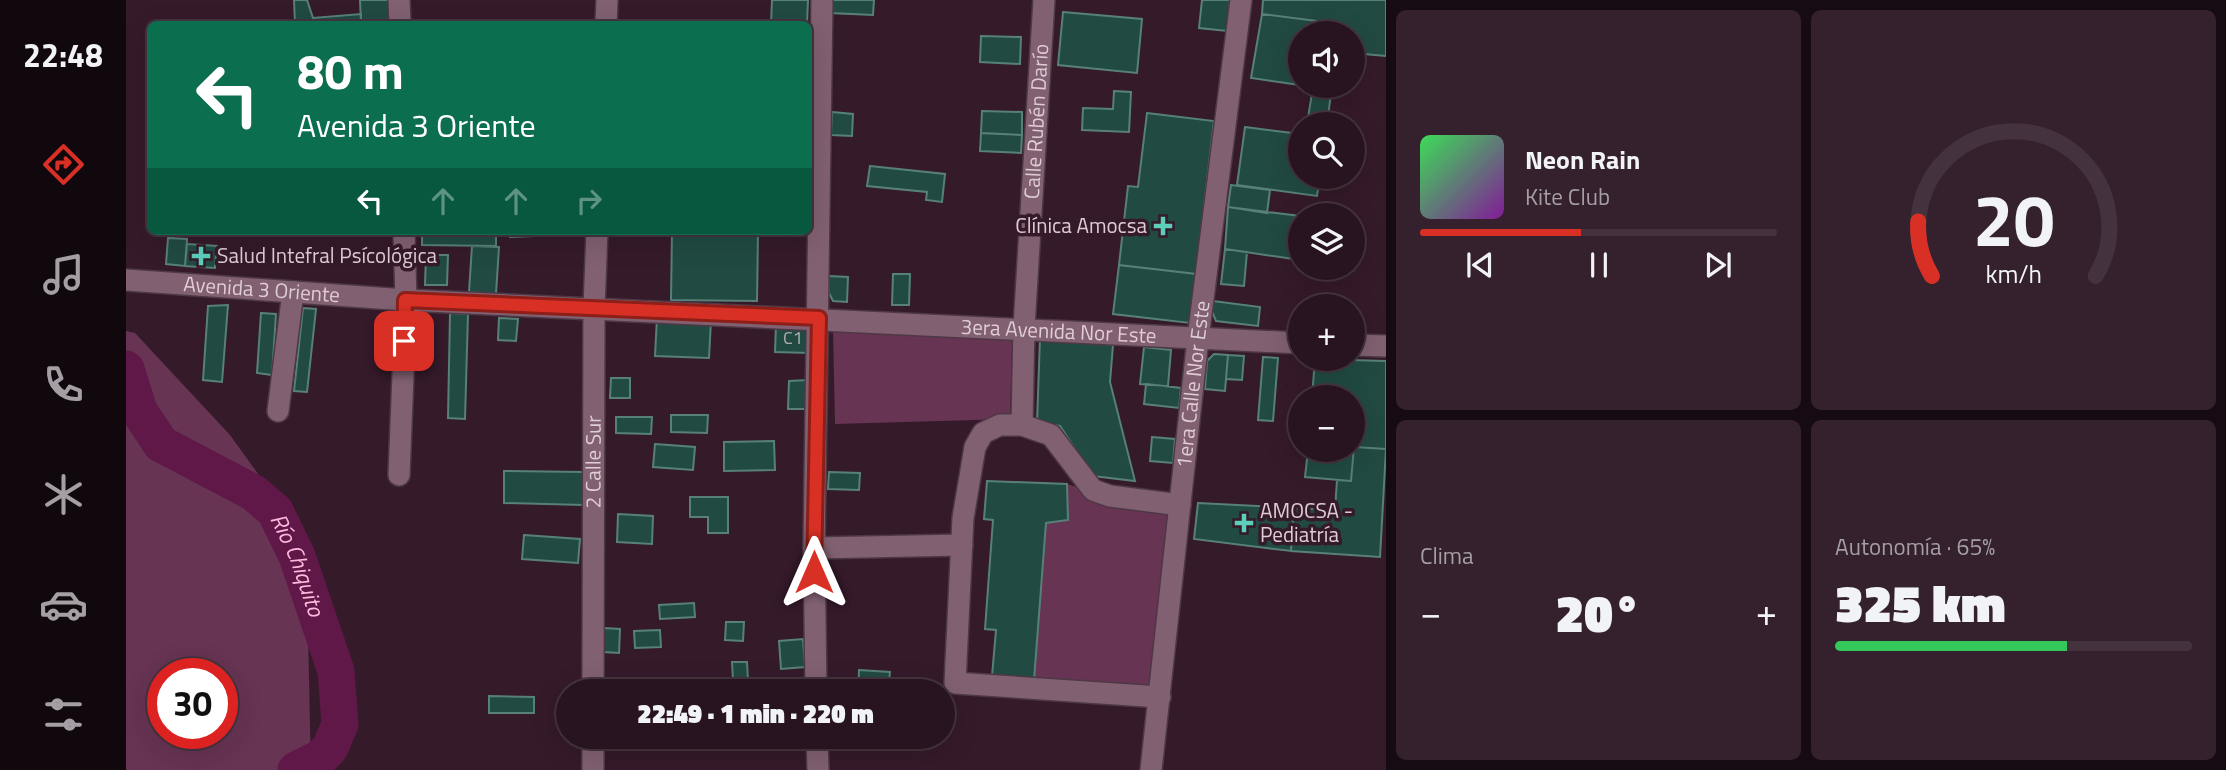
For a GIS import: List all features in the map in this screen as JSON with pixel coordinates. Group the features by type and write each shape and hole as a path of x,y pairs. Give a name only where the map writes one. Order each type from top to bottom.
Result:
{"street":[{"path":"399,0 400,21"},
{"path":"606,21 607,0"},
{"path":"817,679 814,548 822,0"},
{"name":"Calle Rubén Darío","path":"1022,425 1024,327 1044,0"},
{"name":"1era Calle Nor Este","path":"1151,770 1198,338 1241,0"},
{"path":"399,475 405,300 404,235"},
{"name":"2 Calle Sur","path":"593,679 594,309 597,235"},
{"name":"Avenida 3 Oriente","path":"126,280 405,300 819,318"},
{"path":"278,411 293,292"},
{"name":"3era Avenida Nor Este","path":"819,318 1288,342"},
{"path":"1365,345 1386,346"},
{"path":"1160,697 955,683 963,518 975,447 983,433 1000,425 1022,425 1051,436 1093,490 1110,496 1180,505"},
{"path":"814,548 962,545"},
{"path":"593,749 593,770"},
{"path":"817,749 818,770"}],"shaded area":[{"path":"126,331 135,333 230,435 306,540 311,770 126,770"},
{"path":"833,331 1008,335 1012,341 1010,419 835,424"},
{"path":"1067,484 1169,514 1150,689 1034,680 1046,523 1068,520"}],"building":[{"path":"294,0 307,0 313,18 361,14 361,21 295,21"},
{"path":"360,0 391,0 393,21 361,21"},
{"path":"772,0 808,0 807,21 771,21"},
{"path":"831,0 874,0 873,15 830,13"},
{"path":"1202,0 1230,0 1227,31 1199,28"},
{"path":"1263,0 1386,0 1386,56 1365,54 1365,21 1317,21 1262,14"},
{"path":"1063,12 1142,19 1137,73 1058,65"},
{"path":"1262,14 1317,21 1288,21 1288,83 1251,78"},
{"path":"981,36 1021,37 1020,64 980,62"},
{"path":"1114,91 1131,92 1129,132 1082,130 1083,108 1113,109"},
{"path":"1311,98 1330,98 1329,112 1309,112"},
{"path":"982,111 1022,112 1022,135 981,133"},
{"path":"832,112 853,114 852,136 831,135"},
{"name":"Clínica Amocsa","path":"1147,113 1214,121 1196,274 1119,265 1128,186 1138,187"},
{"path":"1245,127 1288,132 1288,189 1318,189 1317,196 1237,185"},
{"path":"981,133 1022,135 1021,153 980,151"},
{"path":"870,166 945,174 942,202 926,200 927,192 867,186"},
{"path":"1231,185 1270,190 1267,213 1228,207"},
{"path":"1228,207 1288,214 1288,258 1225,249"},
{"path":"422,235 496,235 496,246 422,245"},
{"path":"510,235 562,235 510,237"},
{"path":"672,235 758,235 757,301 671,300"},
{"path":"168,238 187,239 185,266 166,264"},
{"name":"Salud Intefral Psícológica","path":"187,244 217,246 215,268 185,266"},
{"path":"472,246 499,247 496,294 469,292"},
{"path":"1225,249 1247,252 1244,286 1221,284"},
{"path":"426,255 448,255 447,285 425,285"},
{"path":"1119,265 1196,274 1190,323 1113,314"},
{"path":"893,274 910,274 909,305 892,305"},
{"path":"829,276 848,277 847,302 833,301 829,293"},
{"path":"1213,301 1260,307 1258,326 1216,321 1212,311"},
{"path":"228,305 222,382 203,380 208,306"},
{"path":"303,308 316,309 307,392 294,391"},
{"path":"261,313 276,314 272,375 257,373"},
{"path":"450,313 468,314 465,419 448,418"},
{"path":"657,317 711,320 709,358 655,356"},
{"path":"499,318 518,319 516,341 498,340"},
{"path":"776,324 810,324 809,353 775,352"},
{"path":"1040,338 1113,345 1110,382 1135,481 1093,476 1060,426 1037,423"},
{"path":"1144,347 1171,350 1168,386 1140,384"},
{"path":"1214,354 1228,355 1225,391 1205,389 1207,361"},
{"path":"1228,355 1244,356 1242,380 1226,379"},
{"path":"1263,357 1278,358 1273,421 1258,420"},
{"path":"1365,360 1386,361 1386,449 1365,448 1365,385 1313,385 1314,371 1365,371"},
{"path":"611,378 630,378 630,398 610,398"},
{"path":"808,380 807,409 788,409 789,381"},
{"path":"1146,384 1181,388 1179,408 1144,404"},
{"path":"671,415 708,415 707,433 671,432"},
{"path":"616,417 652,417 651,434 616,433"},
{"path":"1152,437 1175,439 1173,463 1150,461"},
{"path":"774,441 775,470 724,471 724,442"},
{"path":"655,444 695,447 693,470 653,467"},
{"path":"1365,448 1386,449 1380,557 1291,551 1294,508 1335,510 1337,480 1351,481 1353,462 1365,462"},
{"path":"1307,462 1353,462 1351,481 1305,477"},
{"path":"504,471 584,472 583,505 504,503"},
{"path":"829,472 860,473 859,490 828,489"},
{"path":"987,481 1067,484 1068,520 1046,523 1034,680 992,676 996,630 985,629 993,520 984,519"},
{"path":"690,497 728,497 728,533 708,533 708,517 690,517"},
{"name":"AMOCSA - Pediatría","path":"1198,503 1294,508 1291,551 1194,539"},
{"path":"618,514 653,516 652,544 617,542"},
{"path":"524,535 580,539 578,563 522,559"},
{"path":"694,603 695,617 660,619 659,605"},
{"path":"726,622 744,622 743,641 725,640"},
{"path":"604,628 620,629 619,653 603,652"},
{"path":"660,630 661,647 635,648 634,631"},
{"path":"803,639 805,667 781,669 779,641"},
{"path":"732,662 747,662 748,679 733,679"},
{"path":"859,670 890,672 889,679 859,679"},
{"path":"489,696 534,697 534,713 489,713"},
{"path":"835,749 869,749 869,750"}],"waterway":[{"name":"Río Chiquito","path":"126,369 139,411 161,444 254,493 275,511 297,556 336,671 340,724 330,748 320,758 296,770"}],"place":[{"name":"Clínica Amocsa","path":"1163,226"},
{"name":"Salud Intefral Psícológica","path":"201,256"},
{"name":"AMOCSA - Pediatría","path":"1244,523"}],"route":[{"path":"404,341 405,300 819,318 814,572"}]}
